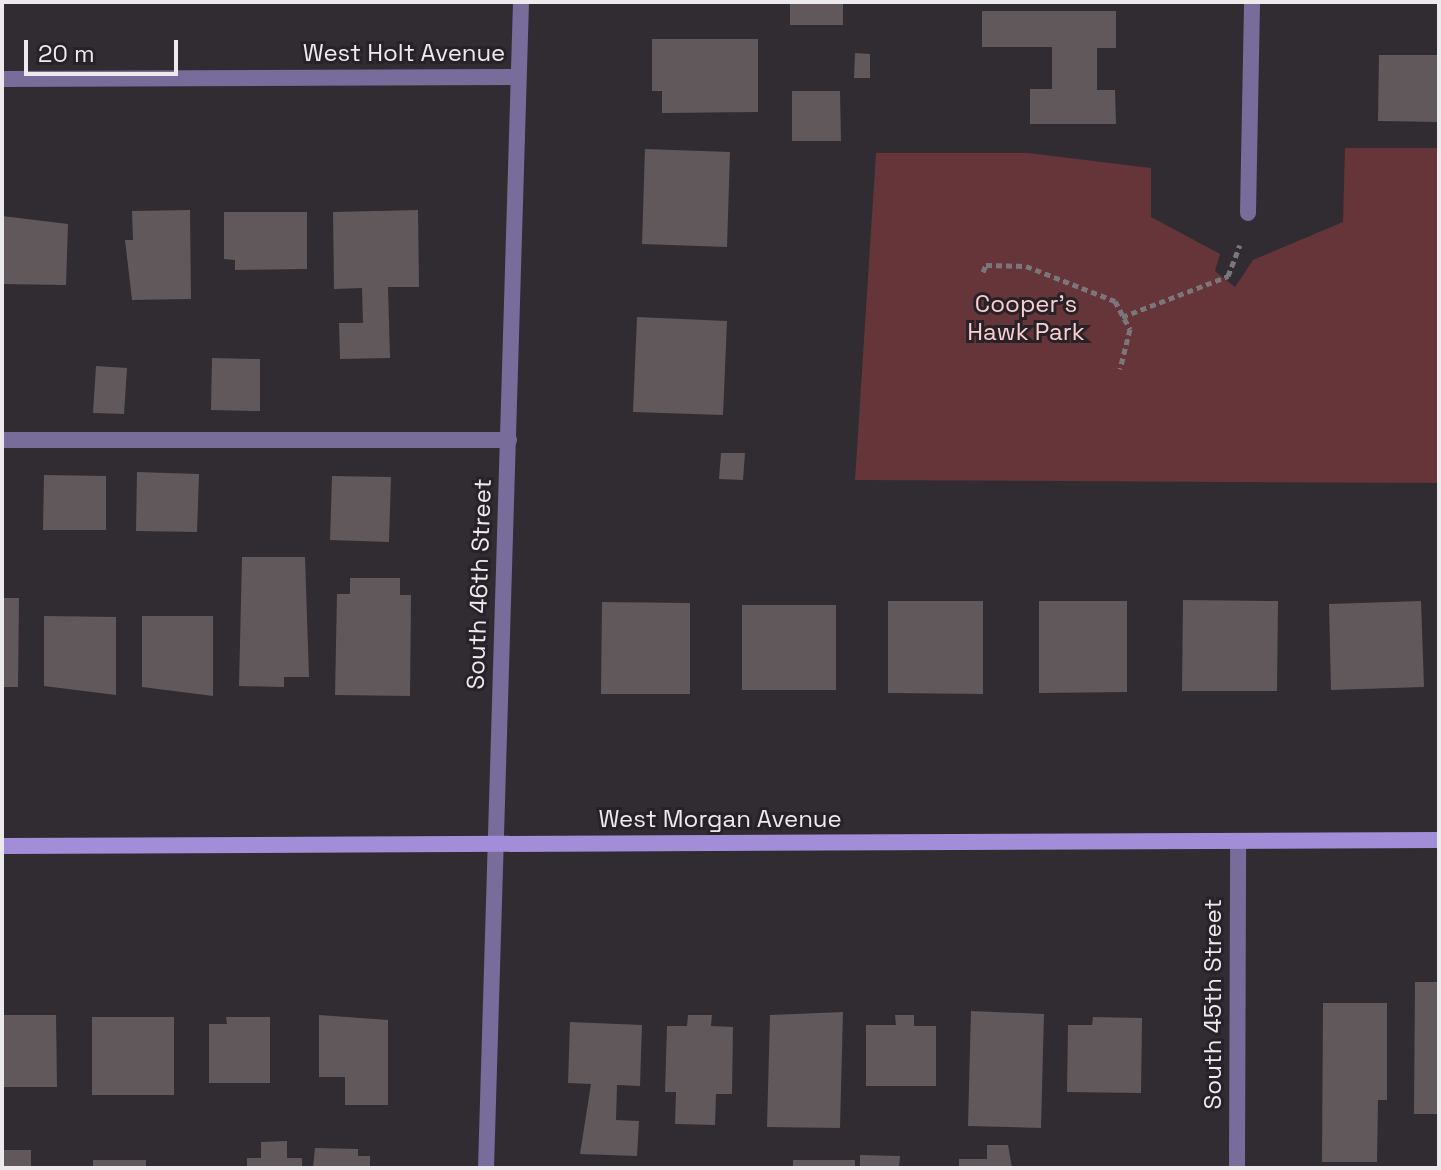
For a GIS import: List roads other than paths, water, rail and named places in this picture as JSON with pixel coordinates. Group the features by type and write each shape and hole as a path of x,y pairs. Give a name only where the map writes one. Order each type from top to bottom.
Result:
{"street":[{"name":"South 46th Street","path":"486,1168 521,2"},
{"path":"1248,213 1252,2"},
{"name":"West Holt Avenue","path":"2,79 518,77"},
{"path":"2,440 509,440"},
{"name":"West Morgan Avenue","path":"2,846 1439,840"},
{"name":"South 45th Street","path":"1237,1168 1238,841"}],"park label":[{"name":"Cooper's Hawk Park","path":"1026,318"}]}
